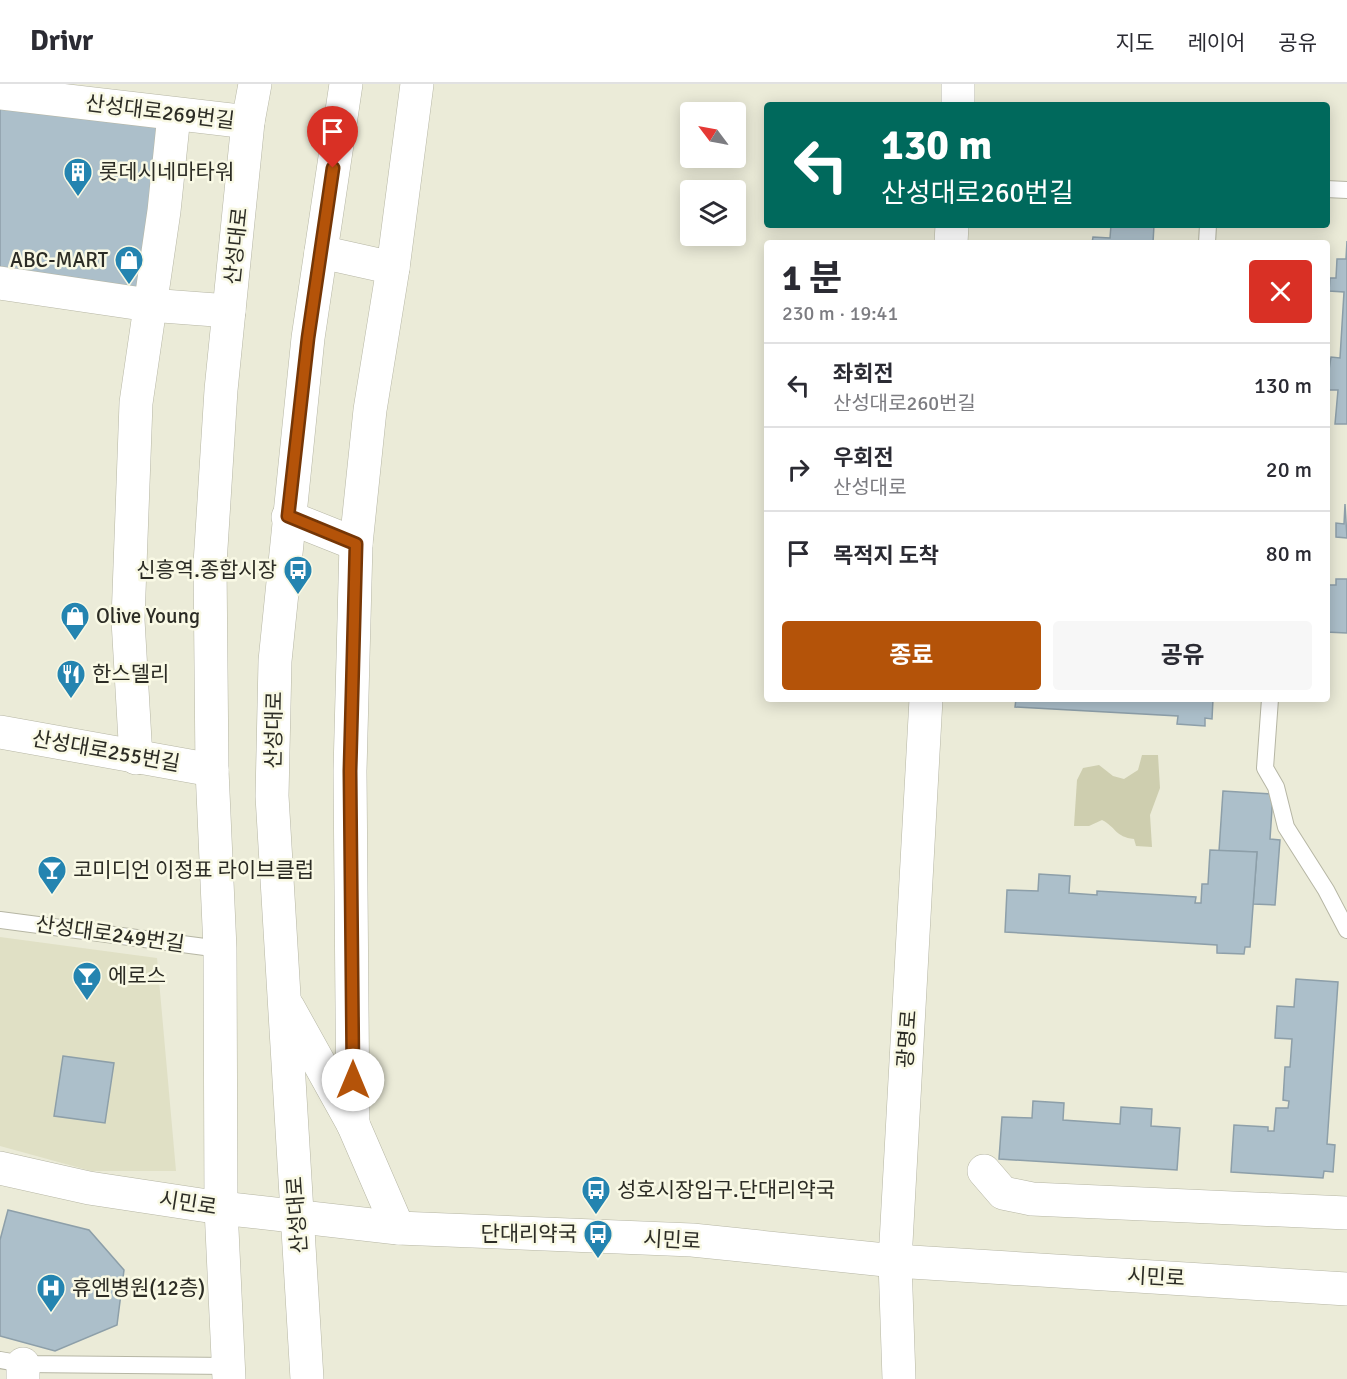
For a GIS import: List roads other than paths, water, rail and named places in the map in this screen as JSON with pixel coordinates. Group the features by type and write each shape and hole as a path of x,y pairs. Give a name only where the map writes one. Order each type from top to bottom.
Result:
{"main road":[{"name":"산성대로","path":"229,1373 221,1208 220,949 212,770 210,564 230,311 248,122 255,84"},
{"name":"산성대로","path":"307,1379 272,796 275,661 288,516 308,338 346,84"},
{"path":"353,1124 350,771 356,544 370,410 393,268 417,84"},
{"path":"958,84 958,102"},
{"name":"산성대로269번길","path":"0,93 248,122"},
{"path":"136,758 128,620 130,507 136,403 164,211 174,115"},
{"path":"321,252 393,268"},
{"path":"0,283 149,305 230,311"},
{"path":"288,516 356,544"},
{"name":"광명로","path":"900,1379 895,1262 926,702"},
{"name":"산성대로255번길","path":"0,732 212,770"},
{"path":"284,999 353,1124 398,1228"},
{"name":"시민로","path":"0,1168 89,1188 221,1208 398,1228 693,1240 895,1262 1347,1289"},
{"path":"984,1171 1003,1193 1032,1199 1347,1213"}],"lane":[{"path":"1330,189 1347,190"},
{"path":"1270,702 1265,768 1268,777 1276,787 1286,827 1326,890 1347,930"},
{"name":"산성대로249번길","path":"0,920 220,949"},
{"path":"15,1368 229,1373"}],"place":[{"name":"롯데시네마타워","path":"78,198"},
{"name":"ABC-MART","path":"129,286"},
{"name":"신흥역.종합시장","path":"298,596"},
{"name":"Olive Young","path":"75,642"},
{"name":"한스델리","path":"71,700"},
{"name":"코미디언 이정표 라이브클럽","path":"52,896"},
{"name":"에로스","path":"87,1002"},
{"name":"성호시장입구.단대리약국","path":"596,1216"},
{"name":"단대리약국","path":"598,1260"},
{"name":"휴엔병원(12층)","path":"51,1314"}]}
